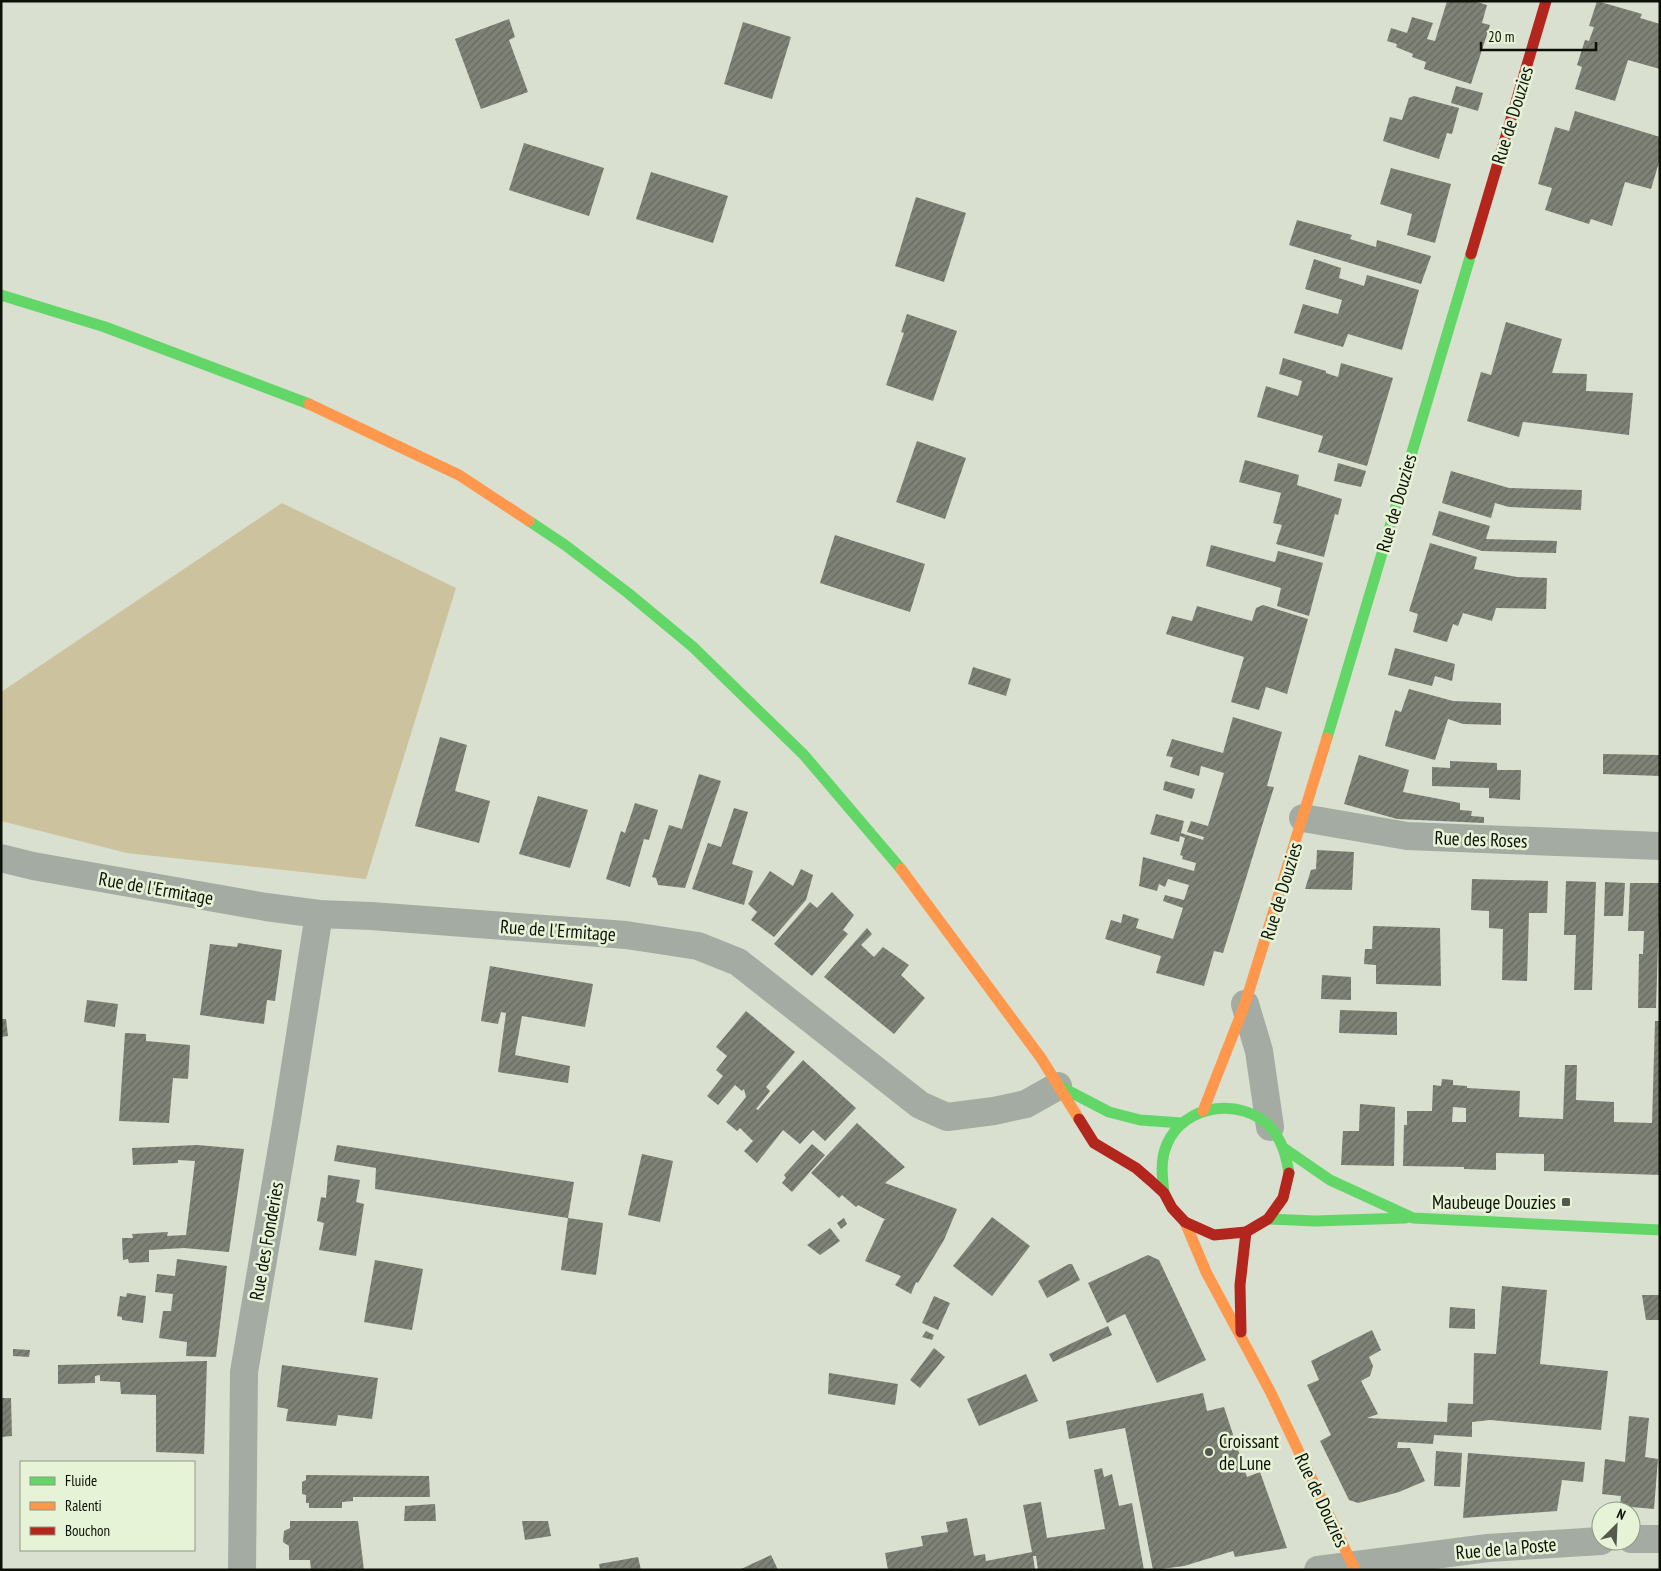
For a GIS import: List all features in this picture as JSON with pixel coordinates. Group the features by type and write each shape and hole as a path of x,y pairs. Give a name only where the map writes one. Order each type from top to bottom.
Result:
{"main road":[{"name":"Rue de Douzies","path":"1203,1111 1245,1004 1303,818 1546,1"},
{"path":"1,295 105,327 316,406 459,475 565,545 628,593 693,647 804,755 913,883 1041,1058 1094,1143 1136,1168 1164,1193"},
{"path":"1058,1086 1109,1112 1140,1120 1182,1123"},
{"path":"1242,1338 1206,1272 1185,1222 1172,1208 1164,1193 1160,1167 1167,1143 1182,1123 1203,1111 1227,1108 1250,1113 1330,1180 1413,1218"},
{"path":"1185,1222 1214,1235 1246,1232 1268,1219 1283,1198 1289,1174 1278,1138"},
{"path":"1268,1219 1315,1221 1413,1218 1660,1230"},
{"name":"Rue de Douzies","path":"1246,1232 1240,1285 1242,1338 1271,1393 1353,1567"}],"street":[{"name":"Rue des Roses","path":"1303,818 1407,836 1660,846"},
{"name":"Rue de l'Ermitage","path":"1,858 266,907 319,914 371,916 626,935 698,946 738,962 920,1105 948,1117 1026,1104 1058,1086"},
{"name":"Rue des Fonderies","path":"242,1570 244,1372 319,914"},
{"path":"1245,1004 1259,1051 1263,1089 1278,1138"},
{"path":"1641,1539 1660,1539"},
{"name":"Rue de la Poste","path":"1318,1570 1353,1567 1488,1548 1591,1542"}],"shaded area":[{"path":"282,503 456,588 366,879 127,853 1,821 1,692"}],"building":[{"path":"1447,1 1474,1 1487,5 1482,23 1490,25 1471,84 1424,69 1426,62 1412,57 1413,54 1396,47 1397,44 1387,41 1391,28 1407,33 1412,17 1433,23 1427,39 1435,41"},
{"path":"1597,1 1642,14 1640,18 1660,24 1660,69 1628,60 1615,101 1575,89 1582,67 1577,65 1585,40 1589,41 1594,27 1589,26"},
{"path":"509,19 515,37 509,40 528,92 481,109 455,39"},
{"path":"743,22 791,37 772,99 724,84"},
{"path":"1456,86 1483,93 1478,111 1451,103"},
{"path":"1414,96 1459,108 1452,134 1447,133 1439,159 1383,141 1390,117 1402,120 1409,98"},
{"path":"1575,111 1660,137 1660,159 1651,189 1625,182 1612,226 1591,219 1589,224 1545,210 1552,188 1538,184 1555,127 1569,131"},
{"path":"524,143 604,168 589,216 509,190"},
{"path":"1391,168 1451,184 1435,243 1407,235 1412,214 1380,204"},
{"path":"651,172 728,196 713,243 636,219"},
{"path":"916,197 966,213 944,282 895,266"},
{"path":"1297,220 1352,235 1350,239 1376,247 1377,240 1431,256 1421,284 1289,245"},
{"path":"1314,259 1341,268 1339,278 1364,286 1367,275 1419,290 1402,350 1348,334 1343,347 1294,333 1303,304 1338,314 1342,300 1305,289"},
{"path":"907,314 957,331 933,401 886,385 904,333 901,332"},
{"path":"1506,322 1562,339 1552,373 1587,374 1586,391 1633,393 1629,435 1523,422 1519,437 1467,421 1481,372 1491,375"},
{"path":"1283,358 1326,371 1326,373 1338,377 1341,363 1393,378 1367,466 1318,452 1323,436 1257,417 1266,386 1298,396 1302,381 1279,374"},
{"path":"917,441 966,458 945,519 896,502"},
{"path":"1245,460 1299,475 1297,485 1342,499 1338,515 1335,514 1324,557 1276,544 1282,525 1273,523 1281,493 1239,482"},
{"path":"1338,463 1366,471 1361,487 1334,481"},
{"path":"1451,471 1509,488 1582,490 1581,510 1509,507 1495,503 1491,518 1442,503"},
{"path":"1439,511 1490,526 1486,539 1557,541 1556,553 1482,551 1432,535"},
{"path":"835,535 925,564 910,612 820,583"},
{"path":"1430,543 1477,557 1474,569 1517,577 1547,578 1546,609 1496,608 1492,621 1463,613 1458,626 1453,624 1447,642 1413,632 1418,614 1409,611"},
{"path":"1211,545 1275,562 1278,551 1323,563 1309,616 1277,606 1281,588 1206,566"},
{"path":"1263,605 1308,619 1287,694 1266,687 1259,710 1231,702 1244,657 1166,634 1172,616 1192,621 1197,606 1252,621 1256,608"},
{"path":"1395,648 1455,664 1452,681 1435,676 1432,686 1388,675"},
{"path":"973,667 1011,679 1006,696 968,684"},
{"path":"1409,689 1453,701 1501,703 1501,725 1463,724 1448,719 1435,760 1385,746 1395,710 1401,712"},
{"path":"1233,717 1282,732 1267,786 1274,787 1223,953 1214,951 1204,986 1156,973 1161,956 1105,939 1111,920 1121,923 1123,914 1139,919 1136,928 1173,939 1183,908 1163,901 1165,895 1184,900 1189,885 1168,879 1165,887 1159,884 1157,891 1139,886 1143,857 1194,871 1196,863 1182,859 1183,856 1180,855 1185,838 1180,836 1179,842 1150,834 1156,814 1184,821 1181,833 1203,840 1204,837 1187,832 1191,821 1208,826 1224,773 1201,766 1199,776 1170,767 1173,757 1166,756 1172,739 1223,753"},
{"path":"440,737 467,745 455,791 490,801 479,843 415,826"},
{"path":"1603,754 1660,755 1660,776 1603,774"},
{"path":"1359,755 1409,770 1403,792 1460,803 1460,810 1472,811 1471,816 1484,817 1484,823 1397,819 1344,804"},
{"path":"1450,761 1497,763 1497,770 1521,770 1520,800 1489,798 1489,788 1432,786 1432,767 1450,768"},
{"path":"699,774 721,781 685,888 658,885 656,878 652,877 669,825 682,829"},
{"path":"1165,781 1195,789 1192,799 1163,790"},
{"path":"538,796 588,810 570,868 519,854"},
{"path":"635,803 658,810 649,840 644,839 630,887 606,879 621,831 625,833"},
{"path":"734,808 748,812 732,864 753,871 744,905 692,889 708,843 721,847"},
{"path":"1317,850 1354,852 1352,890 1305,889 1311,870 1316,869"},
{"path":"801,869 813,875 806,900 774,937 751,920 757,912 748,904 770,871 793,886"},
{"path":"1472,879 1548,881 1547,913 1529,913 1527,981 1502,980 1503,929 1489,928 1489,911 1471,910"},
{"path":"1566,881 1596,882 1592,990 1574,990 1576,935 1564,935"},
{"path":"1605,882 1625,883 1623,916 1604,916"},
{"path":"1630,883 1660,883 1656,1008 1638,1008 1639,954 1643,954 1644,931 1628,931"},
{"path":"832,892 854,915 843,930 848,934 812,976 774,944 810,902 817,908"},
{"path":"1373,926 1440,928 1441,986 1376,984 1376,965 1364,964 1365,949 1372,949"},
{"path":"867,928 872,934 861,945 874,957 883,947 909,965 901,975 925,998 894,1034 824,977"},
{"path":"238,943 282,950 275,1001 267,1000 264,1024 200,1015 210,944 237,947"},
{"path":"490,966 593,984 585,1027 522,1016 515,1055 570,1066 568,1083 498,1072 506,1013 501,1012 498,1024 481,1021"},
{"path":"1322,975 1351,977 1351,1000 1321,999"},
{"path":"87,1000 118,1004 115,1027 84,1022"},
{"path":"1340,1010 1397,1012 1397,1035 1339,1033"},
{"path":"746,1011 795,1052 766,1087 770,1091 756,1109 758,1110 803,1060 856,1108 825,1141 813,1130 800,1144 783,1130 757,1163 744,1151 753,1141 740,1128 737,1131 726,1122 746,1097 744,1089 742,1091 735,1085 718,1105 707,1096 723,1076 716,1070 727,1056 716,1047"},
{"path":"1,1019 6,1019 8,1036 1,1037"},
{"path":"1655,1021 1660,1021 1660,1175 1544,1171 1544,1154 1496,1153 1496,1170 1464,1169 1464,1167 1403,1166 1404,1125 1407,1125 1407,1111 1432,1111 1433,1085 1441,1086 1442,1079 1453,1080 1453,1085 1467,1086 1467,1088 1520,1091 1519,1117 1563,1119 1565,1065 1577,1065 1576,1100 1614,1102 1614,1122 1652,1123","holes":["1453,1107 1466,1108 1466,1122 1452,1122"]},
{"path":"125,1033 146,1034 146,1041 190,1045 188,1079 173,1078 169,1123 119,1121"},
{"path":"1360,1104 1395,1107 1394,1166 1341,1165 1343,1131 1359,1131"},
{"path":"857,1123 905,1167 885,1183 957,1209 944,1240 918,1283 916,1282 911,1294 895,1285 901,1276 865,1261 884,1220 886,1220 858,1205 856,1207 842,1195 839,1198 811,1173"},
{"path":"812,1144 825,1155 792,1192 782,1183 786,1178 784,1175"},
{"path":"197,1145 244,1149 229,1252 184,1248 149,1250 149,1262 129,1263 128,1259 123,1260 122,1238 133,1238 132,1234 168,1232 167,1236 186,1235 195,1161 178,1160 178,1163 133,1165 132,1148"},
{"path":"337,1145 574,1182 568,1218 375,1189 376,1168 334,1161"},
{"path":"642,1154 673,1161 660,1222 628,1215"},
{"path":"328,1175 360,1180 356,1202 364,1204 356,1256 319,1250 324,1223 317,1221 321,1197 326,1198"},
{"path":"992,1217 1030,1246 992,1296 953,1266"},
{"path":"568,1218 603,1223 596,1275 561,1270"},
{"path":"844,1218 847,1224 841,1229 837,1223"},
{"path":"830,1228 840,1241 820,1255 807,1245"},
{"path":"1148,1255 1159,1260 1206,1360 1157,1383 1125,1314 1107,1323 1088,1283"},
{"path":"177,1259 227,1266 216,1357 186,1356 187,1342 159,1338 163,1311 171,1311 173,1294 155,1292 157,1274 175,1276"},
{"path":"375,1260 423,1269 412,1330 364,1322"},
{"path":"1072,1264 1080,1280 1047,1298 1038,1281"},
{"path":"1502,1286 1547,1290 1540,1364 1608,1371 1601,1430 1490,1420 1472,1422 1472,1437 1434,1435 1433,1444 1398,1442 1397,1448 1410,1448 1425,1481 1399,1492 1358,1503 1349,1500 1320,1441 1331,1435 1307,1385 1319,1380 1311,1361 1372,1330 1381,1350 1369,1357 1373,1366 1370,1376 1361,1381 1378,1414 1367,1418 1447,1422 1448,1403 1473,1404 1474,1353 1496,1354"},
{"path":"127,1293 146,1296 143,1323 122,1320 122,1317 117,1316 120,1296 126,1297"},
{"path":"1642,1295 1660,1295 1660,1320 1646,1320"},
{"path":"934,1296 950,1303 938,1330 922,1323"},
{"path":"1450,1307 1475,1309 1475,1329 1449,1328"},
{"path":"1108,1326 1112,1335 1053,1362 1049,1354"},
{"path":"926,1331 934,1335 932,1340 922,1337"},
{"path":"934,1348 945,1357 920,1388 910,1380"},
{"path":"13,1349 30,1350 29,1357 13,1356"},
{"path":"207,1361 204,1454 156,1452 156,1395 121,1394 120,1382 100,1381 100,1375 95,1376 95,1383 58,1384 58,1365"},
{"path":"282,1365 378,1378 372,1419 338,1415 336,1426 286,1421 288,1409 277,1407"},
{"path":"829,1373 898,1384 895,1405 828,1394"},
{"path":"1026,1374 1038,1401 979,1426 967,1399"},
{"path":"1203,1393 1207,1411 1224,1407 1247,1477 1260,1472 1287,1548 1235,1557 1233,1551 1184,1566 1153,1570 1125,1428 1069,1439 1066,1421"},
{"path":"1,1398 11,1398 12,1436 1,1437"},
{"path":"1629,1416 1649,1418 1645,1457 1658,1459 1654,1509 1641,1508 1641,1501 1620,1501 1621,1496 1602,1494 1605,1459 1625,1462"},
{"path":"1436,1451 1462,1453 1460,1487 1434,1486"},
{"path":"1468,1453 1585,1462 1583,1482 1562,1480 1557,1511 1463,1518"},
{"path":"1102,1468 1104,1477 1112,1474 1119,1506 1132,1503 1144,1570 1038,1570 1036,1556 1033,1556 1035,1570 888,1570 885,1553 923,1546 921,1536 948,1532 946,1522 967,1518 974,1556 985,1554 986,1561 1032,1552 1023,1505 1041,1502 1047,1538 1105,1529 1094,1470"},
{"path":"306,1475 429,1476 430,1497 353,1497 353,1501 342,1502 342,1508 309,1508 309,1503 306,1503 306,1495 302,1494 302,1482 306,1480"},
{"path":"435,1504 436,1521 404,1521 405,1506"},
{"path":"290,1521 358,1521 364,1570 311,1570 310,1560 289,1560 289,1546 283,1542 284,1531 290,1528"},
{"path":"522,1521 548,1521 551,1536 525,1540"},
{"path":"771,1555 778,1570 739,1570"},
{"path":"638,1557 641,1570 600,1570 599,1564"}],"traffic: fast":[{"path":"1327,738 1471,254"},
{"path":"1,295 105,327 309,404"},
{"path":"529,521 565,545 628,593 693,647 804,755 901,869"},
{"path":"1059,1086 1109,1112 1140,1120 1182,1123"},
{"path":"1164,1193 1162,1162 1167,1144 1175,1131 1186,1120 1214,1109 1230,1108 1245,1111 1259,1118 1271,1128 1283,1149 1289,1173"},
{"path":"1285,1149 1330,1180 1413,1218 1660,1230"},
{"path":"1268,1219 1315,1221 1406,1218"}],"traffic: slow":[{"path":"309,404 459,475 529,521"},
{"path":"1203,1111 1245,1004 1327,738"},
{"path":"901,869 1041,1058 1079,1119"},
{"path":"1185,1222 1206,1272 1271,1393 1355,1570"}],"traffic: jam":[{"path":"1471,254 1546,1"},
{"path":"1079,1119 1094,1143 1136,1168 1151,1181 1164,1193 1172,1208 1185,1222 1214,1235 1246,1232 1268,1219 1283,1198 1289,1173"},
{"path":"1241,1332 1240,1285 1246,1232"}],"place":[{"name":"Maubeuge Douzies","path":"1566,1202"},
{"name":"Croissant de Lune","path":"1209,1452"}]}
